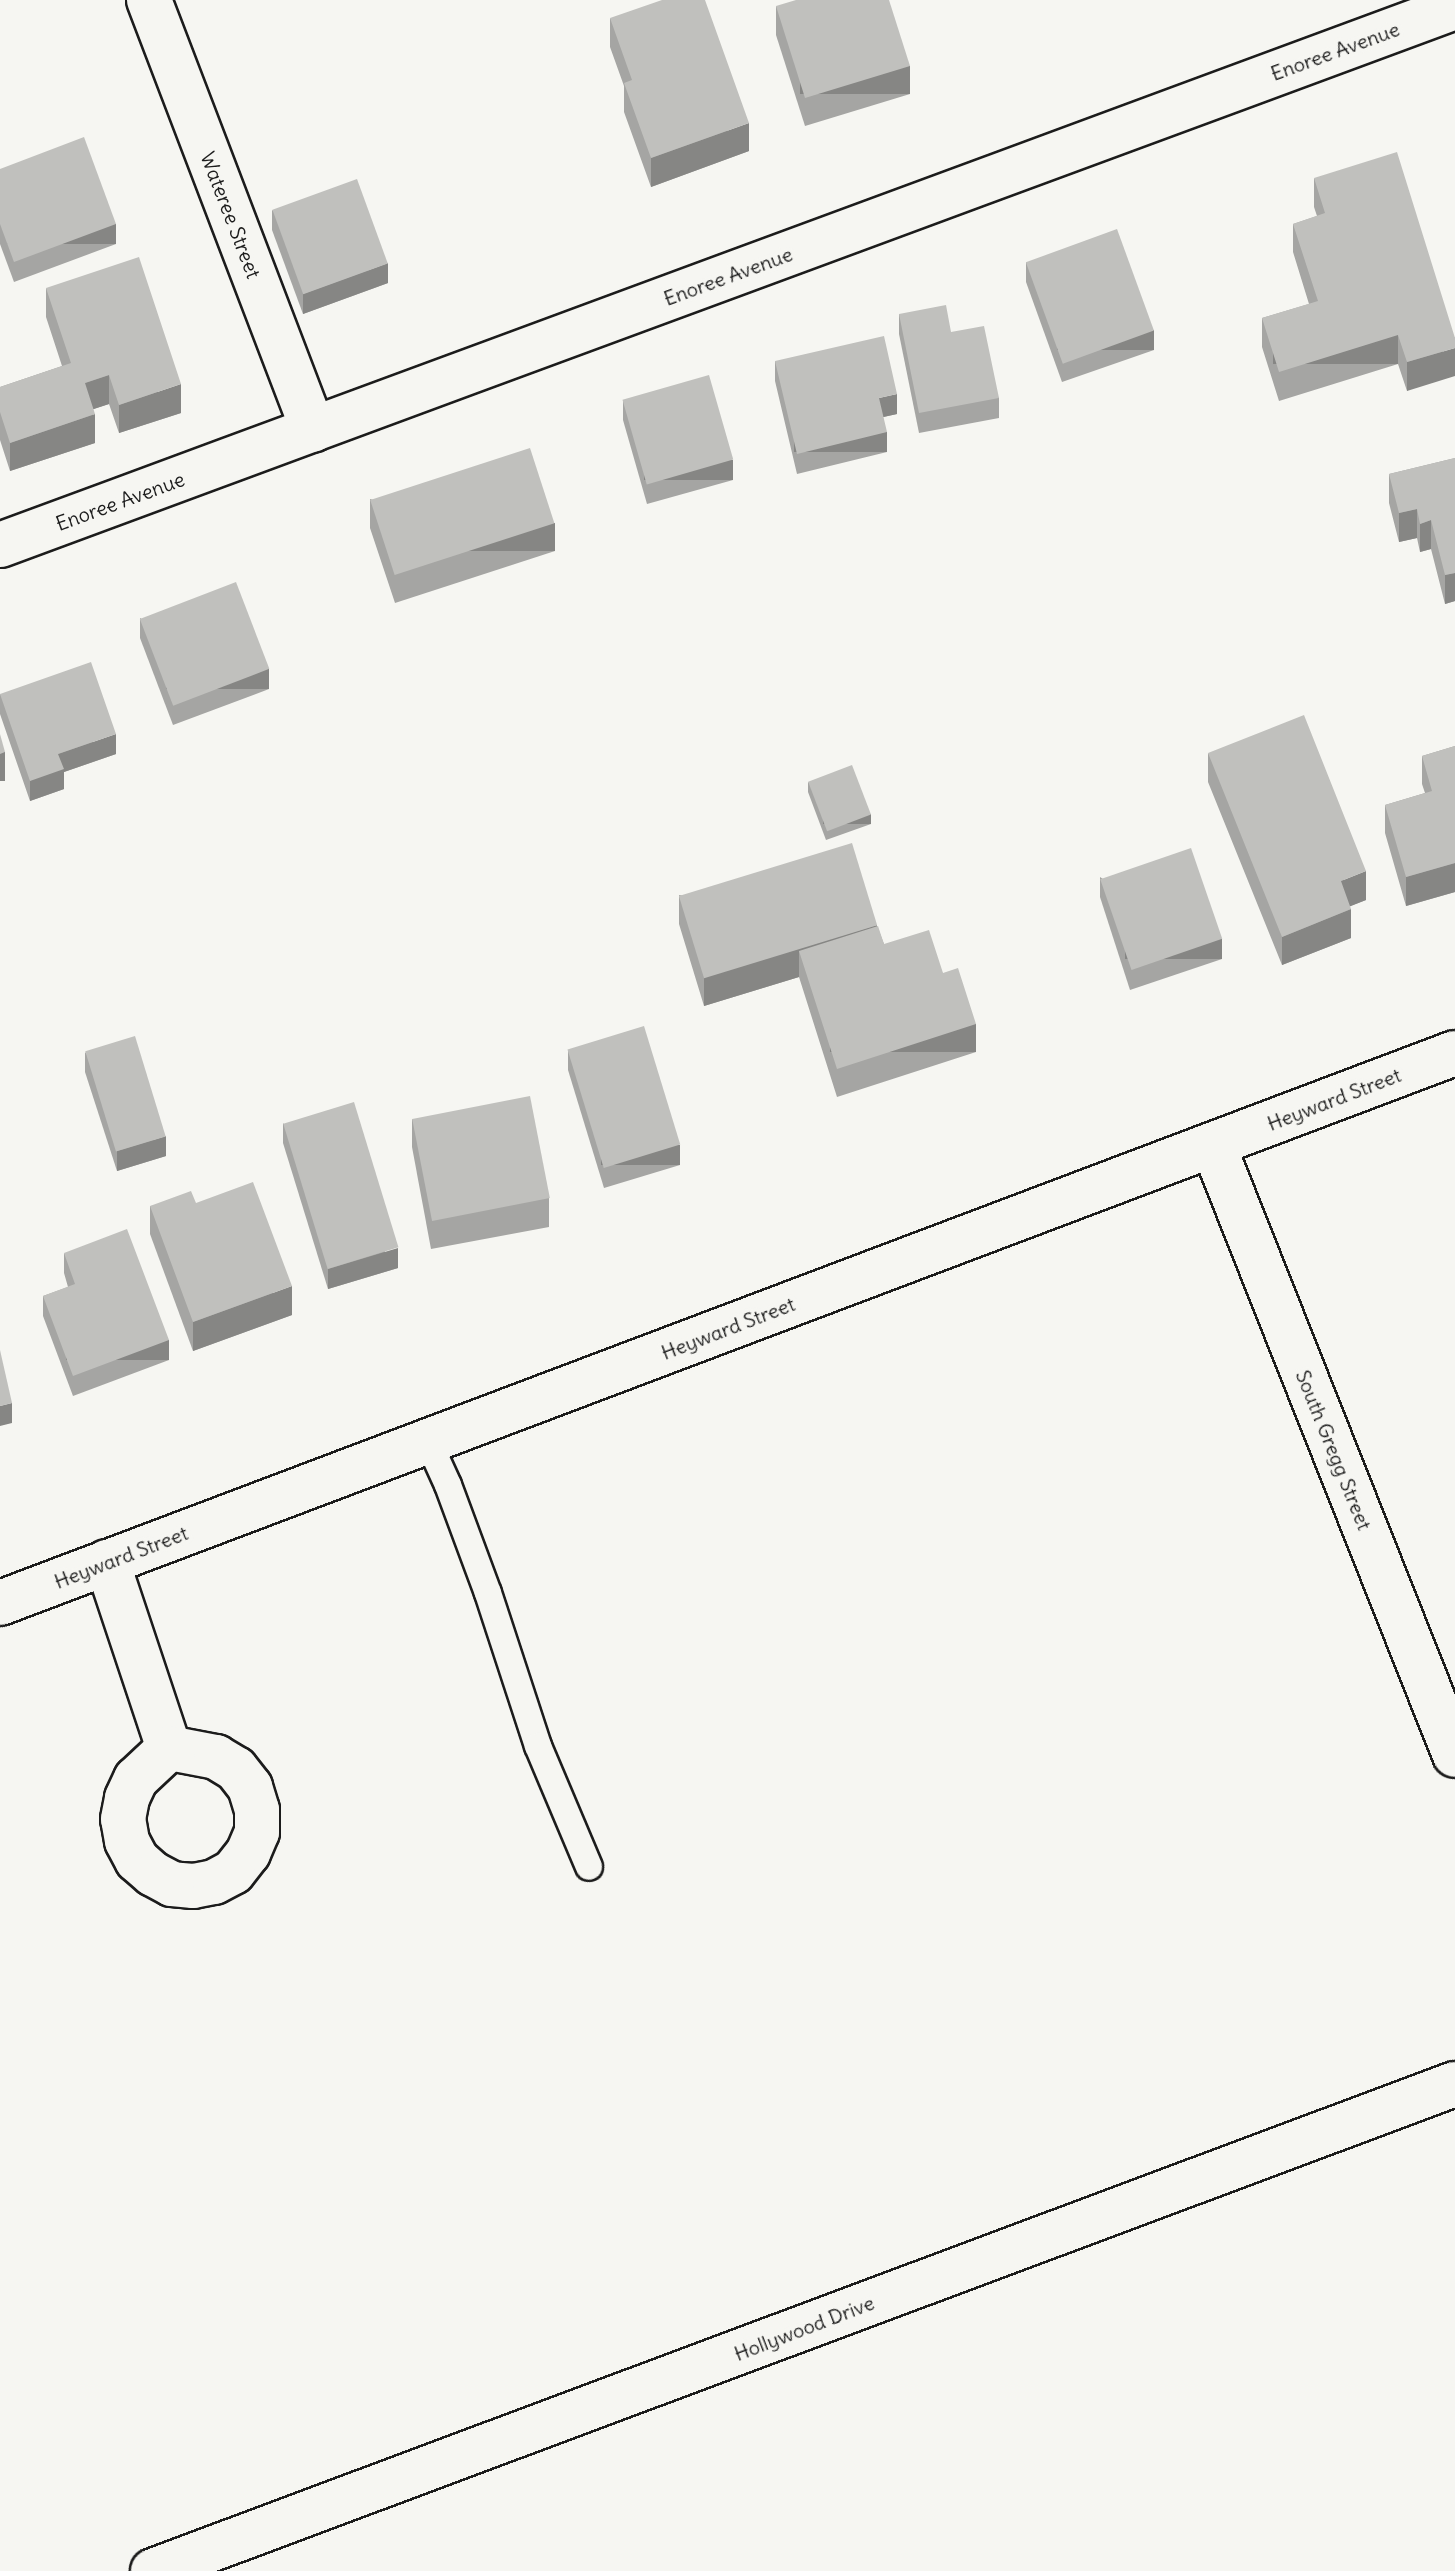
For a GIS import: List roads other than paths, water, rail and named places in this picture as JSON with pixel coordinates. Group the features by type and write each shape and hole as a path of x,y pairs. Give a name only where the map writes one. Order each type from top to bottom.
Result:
{"street":[{"name":"Wateree Street","path":"149,0 313,430"},
{"name":"Enoree Avenue","path":"0,545 1455,7"},
{"name":"Heyward Street","path":"0,1603 1455,1053"},
{"name":"South Gregg Street","path":"1213,1145 1455,1755"},
{"path":"107,1562 169,1748"},
{"name":"Hollywood Drive","path":"153,2571 1455,2084"}],"lane":[{"path":"428,1441 448,1485 488,1593 538,1746 589,1867"}]}
